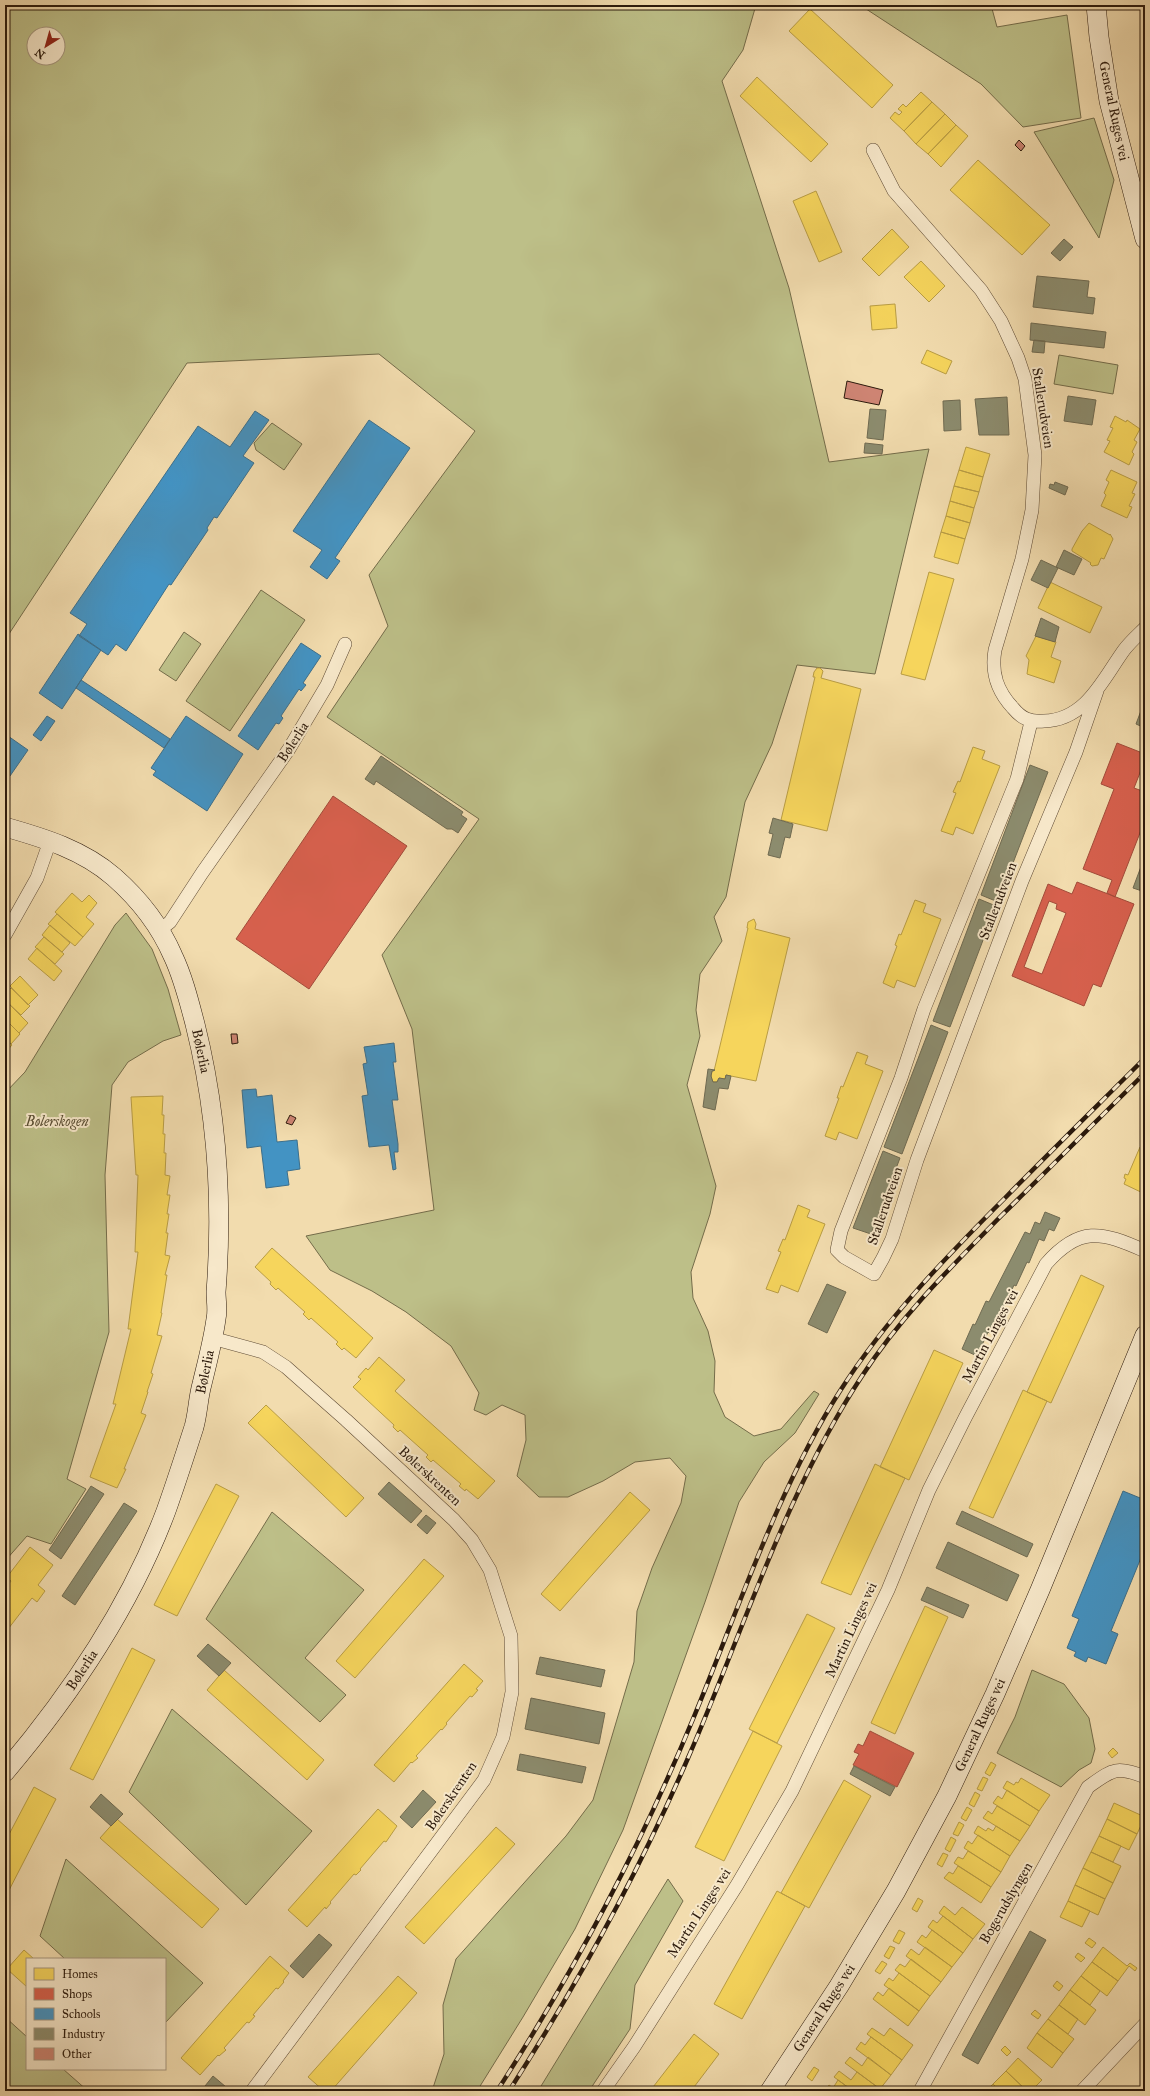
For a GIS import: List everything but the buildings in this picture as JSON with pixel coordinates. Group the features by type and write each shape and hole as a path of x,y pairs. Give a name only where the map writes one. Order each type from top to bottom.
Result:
{"street":[{"name":"General Ruges vei","path":"1096,5 1099,37 1109,100 1145,239"},
{"name":"Stallerudveien","path":"873,150 894,191 950,253 992,307 1001,321 1018,358 1025,379 1035,455 1032,510 1022,559 995,650 993,664 994,676 1004,699 1021,717 1032,722 1047,721 1074,712 1087,703 1097,691 1125,648 1145,628"},
{"name":"Bølerlia","path":"160,930 170,922 202,873 289,749 327,686 345,644"},
{"name":"Stallerudveien","path":"1032,722 1017,779 924,1009 901,1078 841,1231 837,1250 844,1257 874,1274 884,1258 892,1239 917,1160 1022,882 1076,752 1097,691"},
{"name":"Bølerlia","path":"5,827 50,841 83,856 112,876 143,908 160,930 174,957 189,1001 203,1058 215,1138 220,1190 219,1271 216,1294 217,1318 194,1425 166,1510 149,1551 120,1608 88,1663 68,1692 5,1772"},
{"path":"5,935 37,878 50,841"},
{"name":"Martin Linges vei","path":"602,2091 634,2047 741,1879 792,1791 886,1596 930,1490 965,1418 1046,1264 1058,1250 1072,1240 1084,1236 1101,1236 1116,1239 1145,1250"},
{"name":"General Ruges vei","path":"770,2091 839,1986 896,1891 947,1796 995,1694 1037,1597 1145,1335"},
{"name":"Bølerskrenten","path":"212,1338 263,1352 286,1367 346,1420 454,1520 472,1540 490,1570 507,1617 511,1636 512,1692 503,1737 484,1780 252,2091"},
{"name":"Bogerudslyngen","path":"920,2091 1007,1931 1046,1866 1076,1805 1088,1787 1111,1771 1123,1770 1145,1776"},
{"path":"1082,2091 1145,2024"}],"green space":[{"path":"5,5 756,5 743,50 722,81 789,288 829,462 929,449 875,674 797,665 772,744 745,802 726,897 714,917 722,941 700,974 696,1010 700,1036 687,1085 716,1186 710,1214 691,1272 693,1298 708,1331 715,1361 714,1392 725,1417 754,1436 781,1429 814,1391 819,1394 795,1433 764,1462 739,1502 705,1602 623,1830 575,1929 477,2091 432,2091 444,2054 443,2005 456,1959 566,1836 593,1800 634,1662 637,1611 652,1568 681,1503 686,1476 670,1458 635,1462 603,1481 568,1497 539,1497 517,1476 526,1440 525,1415 502,1405 486,1415 474,1410 479,1393 451,1346 406,1312 372,1291 330,1270 306,1236 434,1210 412,1029 382,955 479,819 327,717 388,626 369,575 475,431 379,354 187,363 5,640"},
{"path":"860,5 991,5 997,27 1067,15 1081,118 1023,127 981,84"},
{"path":"1094,118 1114,180 1099,238 1034,132"},
{"path":"1059,355 1118,365 1113,394 1054,384"},
{"path":"272,423 302,444 284,470 256,450 254,443"},
{"path":"261,590 305,620 230,731 186,701"},
{"path":"184,632 201,644 176,681 159,670"},
{"name":"Bølerskogen","path":"126,913 152,949 168,989 181,1035 163,1041 128,1062 112,1085 105,1175 109,1332 67,1479 86,1489 51,1544 27,1536 5,1561 5,1093 25,1072 115,925"},
{"path":"272,1512 364,1590 305,1658 346,1695 320,1722 206,1619"},
{"path":"1032,1670 1064,1684 1089,1718 1095,1749 1091,1763 1079,1770 1061,1787 997,1753 1015,1717"},
{"path":"172,1709 312,1831 246,1905 129,1792"},
{"path":"66,1859 203,1983 166,2022 166,1958 64,1958 40,1936"},
{"path":"668,1879 683,1901 635,1985 630,2029 589,2091 538,2091"},
{"path":"5,2017 26,2036 26,2070 64,2070 88,2091 5,2091"}],"railway":[{"path":"497,2091 552,2001 604,1909 628,1862 651,1815 693,1719 778,1510 817,1429 840,1391 896,1314 938,1267 1022,1180 1145,1058"},
{"path":"509,2091 559,2011 605,1928 648,1844 688,1758 788,1515 810,1467 862,1376 893,1333 928,1292 1002,1215 1145,1073"}]}
